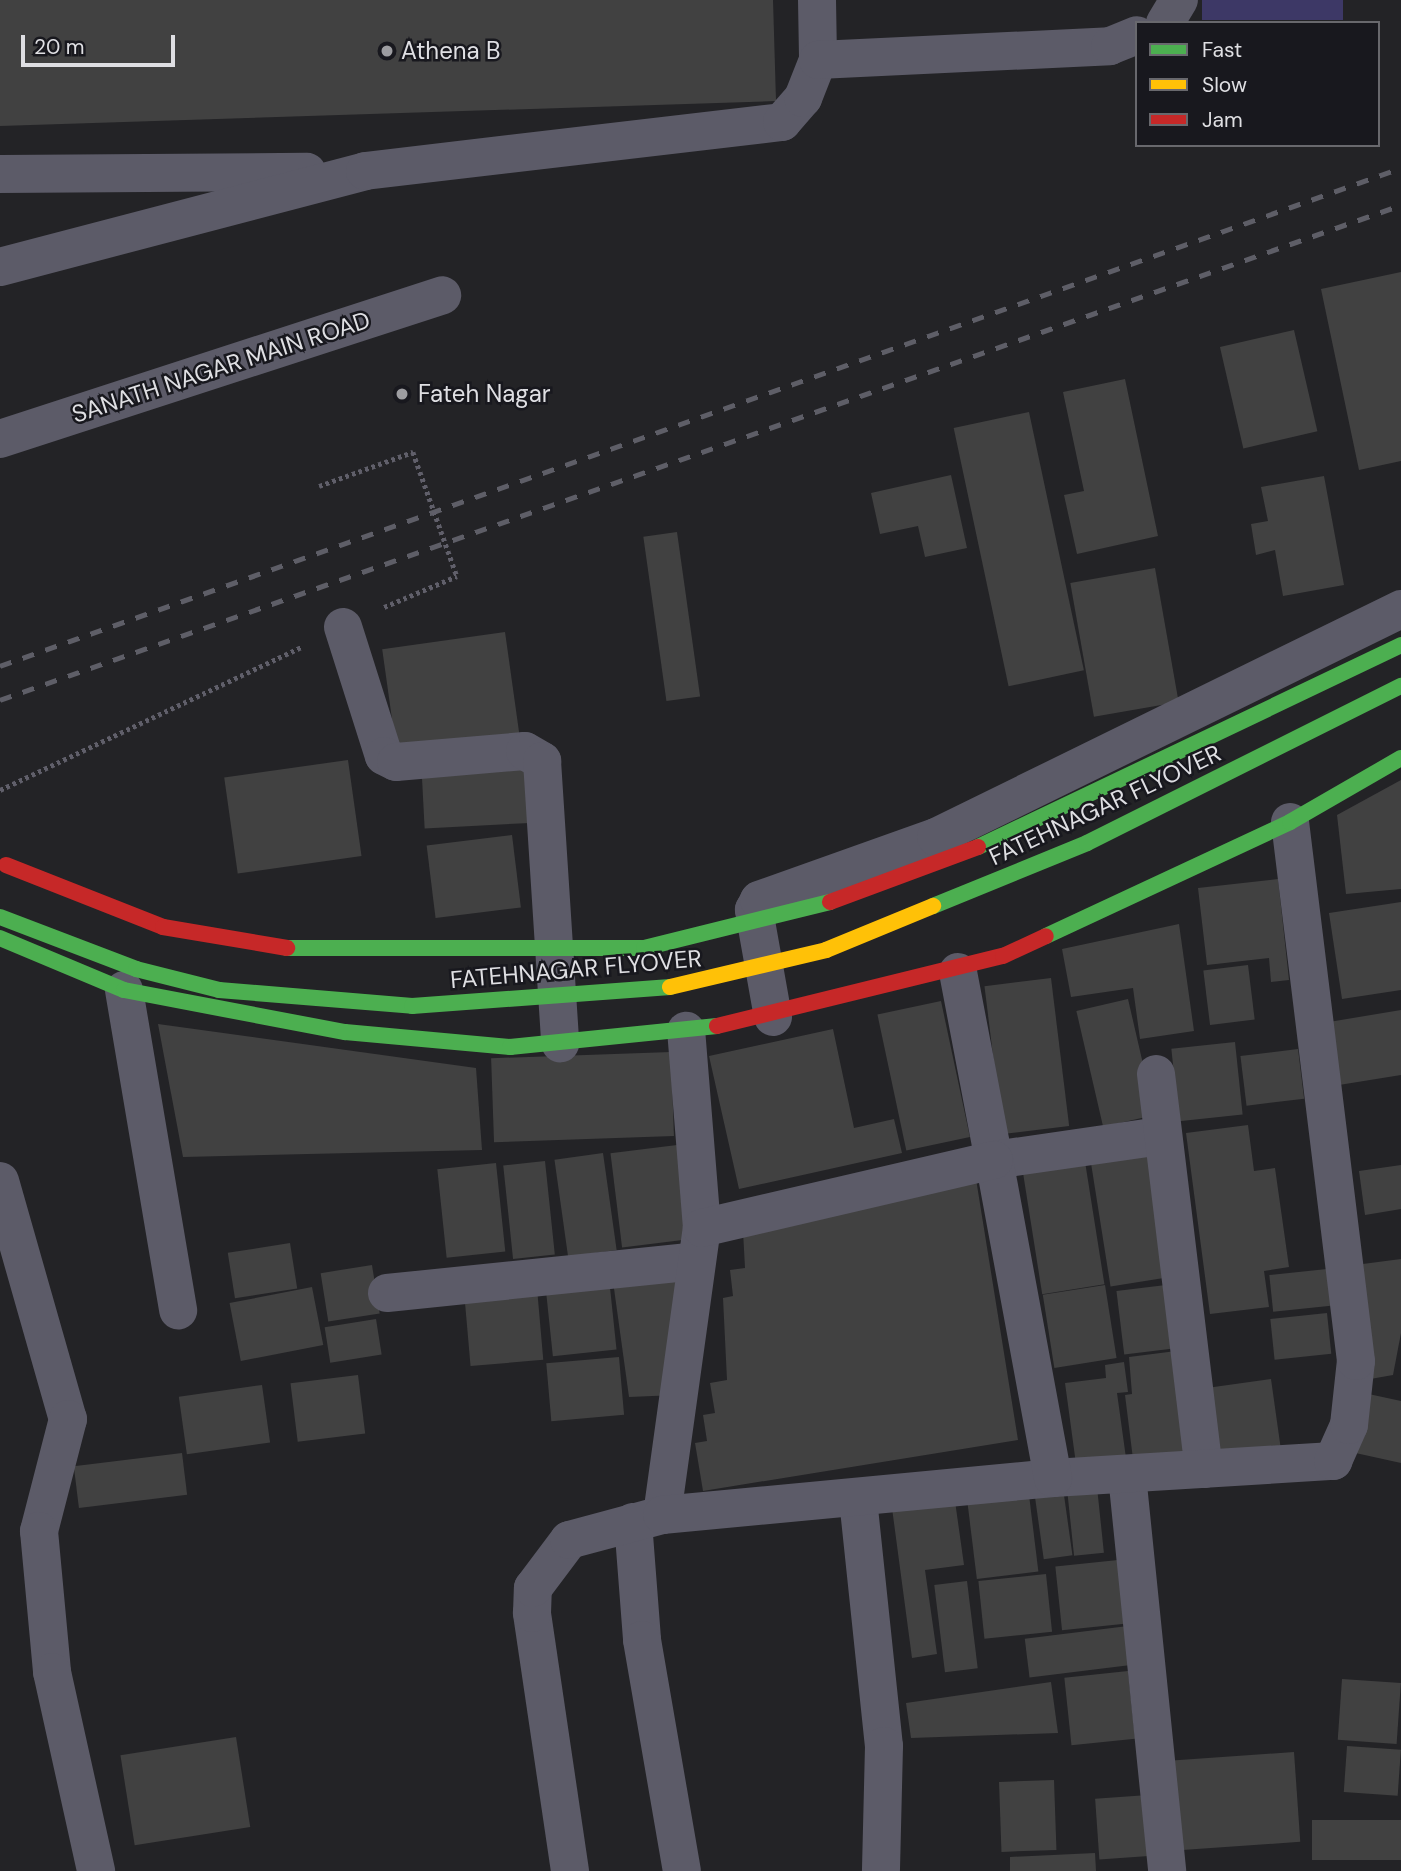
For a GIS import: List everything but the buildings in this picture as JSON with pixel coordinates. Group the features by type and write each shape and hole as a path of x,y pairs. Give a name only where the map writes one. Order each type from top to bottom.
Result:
{"main road":[{"name":"FATEHNAGAR FLYOVER","path":"0,863 163,927 280,948 546,953 644,948 807,911 990,842 1401,645"},
{"name":"FATEHNAGAR FLYOVER","path":"0,917 136,969 219,990 344,1003 412,1006 694,985 826,950 1087,843 1401,686"},
{"path":"0,939 124,990 345,1032 510,1047 686,1031 772,1017 958,972 1290,822 1401,758"}],"street":[{"path":"0,174 365,171 782,122 803,97 818,60 817,0"},
{"path":"1166,21 1179,0"},
{"path":"818,60 1110,46 1135,36"},
{"path":"0,267 365,171"},
{"name":"SANATH NAGAR MAIN ROAD","path":"0,439 442,295"},
{"path":"772,1017 754,910 759,900 936,837 1401,609"},
{"path":"343,626 384,755 396,762 525,751 542,761 560,1043"},
{"path":"570,1871 533,1588 569,1540 648,1518 1053,1478 1333,1461 1349,1424 1356,1361 1290,822"},
{"path":"958,972 1053,1478"},
{"path":"124,990 178,1310"},
{"path":"682,1871 642,1640 648,1518 699,1244 686,1031"},
{"path":"1156,1074 1161,1136 1204,1469"},
{"path":"387,1293 699,1244 994,1160 1161,1136"},
{"path":"0,1181 68,1419 39,1531 52,1672 96,1871"},
{"path":"1127,1475 1167,1871"},
{"path":"859,1499 884,1746 881,1871"}],"path":[{"path":"0,790 343,626 457,576 413,452 319,486"}],"shaded area":[{"path":"1202,0 1343,0 1343,20 1202,20"}],"railway":[{"path":"0,666 1401,168"},
{"path":"0,700 1401,205"}],"traffic: fast":[{"path":"978,847 1401,645"},
{"path":"933,906 1087,843 1401,686"},
{"path":"1046,936 1290,822 1401,758"},
{"path":"287,948 644,948 830,902"},
{"path":"0,917 136,969 219,990 412,1006 670,987"},
{"path":"0,938 124,990 345,1032 510,1047 717,1026"}],"traffic: jam":[{"path":"830,902 978,847"},
{"path":"6,865 163,927 287,948"},
{"path":"717,1026 1003,956 1046,936"}],"traffic: slow":[{"path":"670,987 826,950 933,906"}],"place":[{"name":"Athena B","path":"387,51"},
{"name":"Fateh Nagar","path":"402,394"}]}
